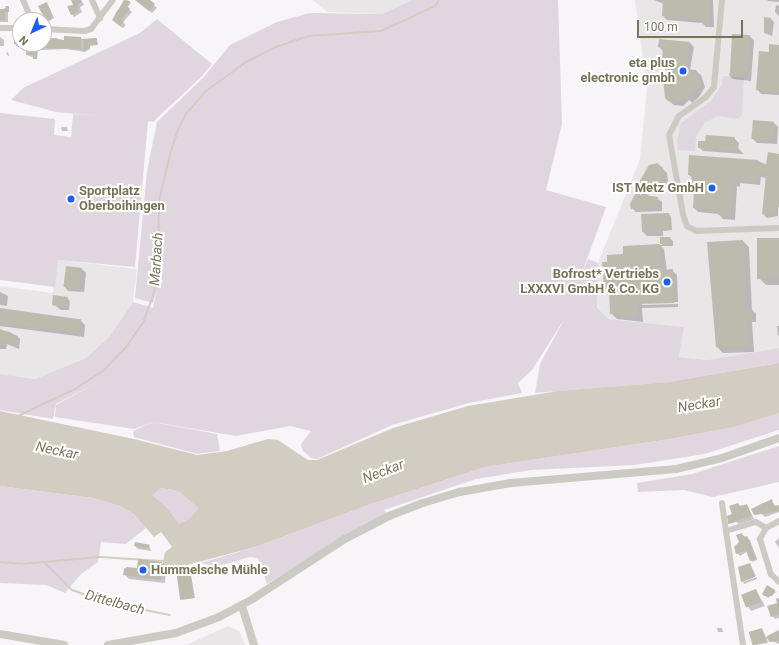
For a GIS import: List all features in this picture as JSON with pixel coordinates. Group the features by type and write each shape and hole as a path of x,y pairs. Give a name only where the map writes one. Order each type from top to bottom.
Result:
{"street":[{"path":"23,0 28,12"},
{"path":"92,0 100,18"},
{"path":"52,29 84,31 91,29 113,0"},
{"path":"722,0 714,87 706,97 679,116 669,134 683,214 687,226 696,231 779,228"},
{"path":"0,28 12,28"},
{"path":"108,645 186,630 242,606 345,539 389,516 423,503 498,485 651,472 730,456 779,438"},
{"path":"722,503 743,645"},
{"path":"779,521 766,528 760,539 771,574 779,582"},
{"path":"726,531 756,522 766,528"},
{"path":"242,606 254,645"},
{"path":"0,634 64,645"}],"shaded area":[{"path":"313,0 412,0 382,14 327,12"},
{"path":"412,0 558,0 562,124 546,190 606,207 576,290 588,259 598,263 597,307 609,319 684,327 679,357 707,360 779,348 779,363 669,382 535,393 540,364 565,318 532,370 518,383 522,393 469,403 392,425 317,459 311,458 302,450 301,444 311,431 290,426 236,436 153,422 134,429 55,417 56,405 96,383 56,404 53,419 0,410 0,374 35,379 86,358 110,336 133,302 153,308 157,289 153,303 135,298 147,171 157,122 203,78 230,45 277,22 310,13 382,14"},
{"path":"635,0 779,0 779,348 707,360 679,357 684,327 609,319 597,306 598,263 640,159 647,89"},
{"name":"Sportplatz Oberboihingen","path":"157,19 212,64 202,76 153,122 148,121 135,267 58,260 55,287 0,280 0,113 55,119 54,135 71,137 73,114 100,116 56,112 11,100 23,88 140,33"},
{"path":"723,76 744,78 742,115 738,119 718,116 704,123 696,137 695,151 678,150 677,142 681,123 711,101 722,85"},
{"path":"58,260 137,269 133,302 110,336 86,358 35,379 0,374 0,286 53,293"},
{"path":"779,413 779,430 705,454 635,465 532,470 476,479 384,510 387,513 267,584 258,558 250,557 215,567 201,563 255,547 371,504 485,467 670,439 735,427"},
{"path":"153,422 217,434 220,451 197,454 134,437 133,431"},
{"path":"779,446 779,482 713,497 684,490 638,492 637,483 692,474"},
{"path":"0,486 93,498 120,506 134,514 147,527 126,544 101,542 98,562 81,574 65,593 46,585 0,583"},
{"path":"161,488 178,491 198,508 189,519 179,525 167,508 151,495"},
{"path":"228,626 239,631 245,645 186,645"}],"water":[{"name":"Neckar","path":"779,363 779,413 735,427 670,439 485,467 371,504 255,547 161,572 165,552 172,547 161,532 154,537 134,514 120,506 93,498 0,486 0,411 134,439 197,455 227,451 268,439 278,440 308,460 317,460 393,428 468,406 558,391 669,382","holes":["161,488 178,491 198,508 189,519 179,524 167,508 152,495"]}],"building":[{"path":"71,0 81,0 82,2 78,4 78,12 71,15 67,6 73,5"},
{"path":"124,0 130,1 127,6 130,9 121,19 124,21 120,26 112,20"},
{"path":"135,0 150,0 155,4 149,11"},
{"path":"663,0 709,0 710,23 700,23 700,20 662,16"},
{"path":"47,2 51,12 41,12 38,6"},
{"path":"6,6 9,6 9,12 5,12 5,20 0,20 0,9 5,9"},
{"path":"764,17 771,18 770,34 764,33"},
{"path":"732,34 750,35 748,76 730,75"},
{"path":"64,36 81,37 81,49 52,48 52,38 64,40"},
{"path":"97,38 97,44 90,45 90,48 83,51 84,39"},
{"name":"eta plus electronic gmbh","path":"659,39 690,42 686,69 696,70 701,82 695,93 687,100 684,97 678,102 668,101 665,98 663,78 667,75 668,68 661,68 663,48 658,47"},
{"path":"769,44 779,45 779,92 756,90 759,51 769,52"},
{"path":"26,52 37,52 37,59 33,59 33,55 26,55"},
{"path":"753,120 774,122 772,141 751,139"},
{"path":"706,135 735,137 734,144 741,151 698,148 698,141 705,141"},
{"name":"IST Metz GmbH","path":"768,152 779,154 779,206 774,212 762,214 766,175 757,174 756,181 740,180 739,186 733,185 731,216 718,215 718,210 693,208 694,192 690,191 692,175 688,175 689,155 758,160 758,163 766,164"},
{"path":"657,163 663,168 664,176 658,187 638,184 649,165"},
{"path":"644,187 644,195 658,197 658,207 645,208 645,211 635,212 635,208 631,209 630,204 638,188"},
{"path":"669,213 670,228 659,229 659,232 642,232 641,214"},
{"path":"660,237 670,237 670,244 660,244"},
{"path":"757,238 779,238 779,279 757,279"},
{"path":"743,240 746,310 753,310 754,320 747,320 748,346 716,347 707,242"},
{"path":"660,244 661,270 673,269 674,303 637,304 638,316 610,314 609,289 604,289 602,262 607,262 607,255 623,254 623,246"},
{"path":"66,266 82,268 79,289 63,287"},
{"path":"53,295 68,297 67,308 52,305"},
{"path":"0,308 81,319 79,333 0,322"},
{"path":"0,329 18,336 16,347 2,342 0,345"},
{"path":"772,499 774,506 779,505 779,511 754,515 751,509"},
{"path":"738,503 740,506 747,504 752,516 728,524 727,516 732,514 729,506"},
{"path":"742,533 743,537 747,536 757,559 750,561 745,548 744,551 736,554 734,547 739,542 736,535"},
{"path":"135,542 150,545 149,549 134,546"},
{"name":"Hummelsche Mühle","path":"138,559 162,562 161,580 123,575 124,569 127,567 137,568"},
{"path":"750,563 755,577 741,582 738,567"},
{"path":"190,569 194,598 180,600 176,571"},
{"path":"767,585 775,590 772,596 764,596 762,594"},
{"path":"756,589 761,602 746,608 741,595"},
{"path":"779,598 779,614 771,617 767,606 777,603 776,599"},
{"path":"762,628 766,641 753,645 749,632"},
{"path":"779,630 779,641 769,642 767,636"}],"waterway":[{"name":"Marbach","path":"18,416 75,389 104,370 126,347 143,323 153,296 158,274 159,201 170,154 178,129 186,114 206,91 246,62 273,48 308,36 381,31 435,6 439,0"},
{"path":"0,562 21,564 100,557 163,561"},
{"name":"Dittelbach","path":"45,563 72,590 106,602 170,615"}],"place":[{"name":"eta plus electronic gmbh","path":"683,71"},
{"name":"IST Metz GmbH","path":"712,188"},
{"name":"Sportplatz Oberboihingen","path":"71,199"},
{"name":"Bofrost* Vertriebs LXXXVI GmbH & Co. KG","path":"667,282"},
{"name":"Hummelsche Mühle","path":"143,570"}]}
